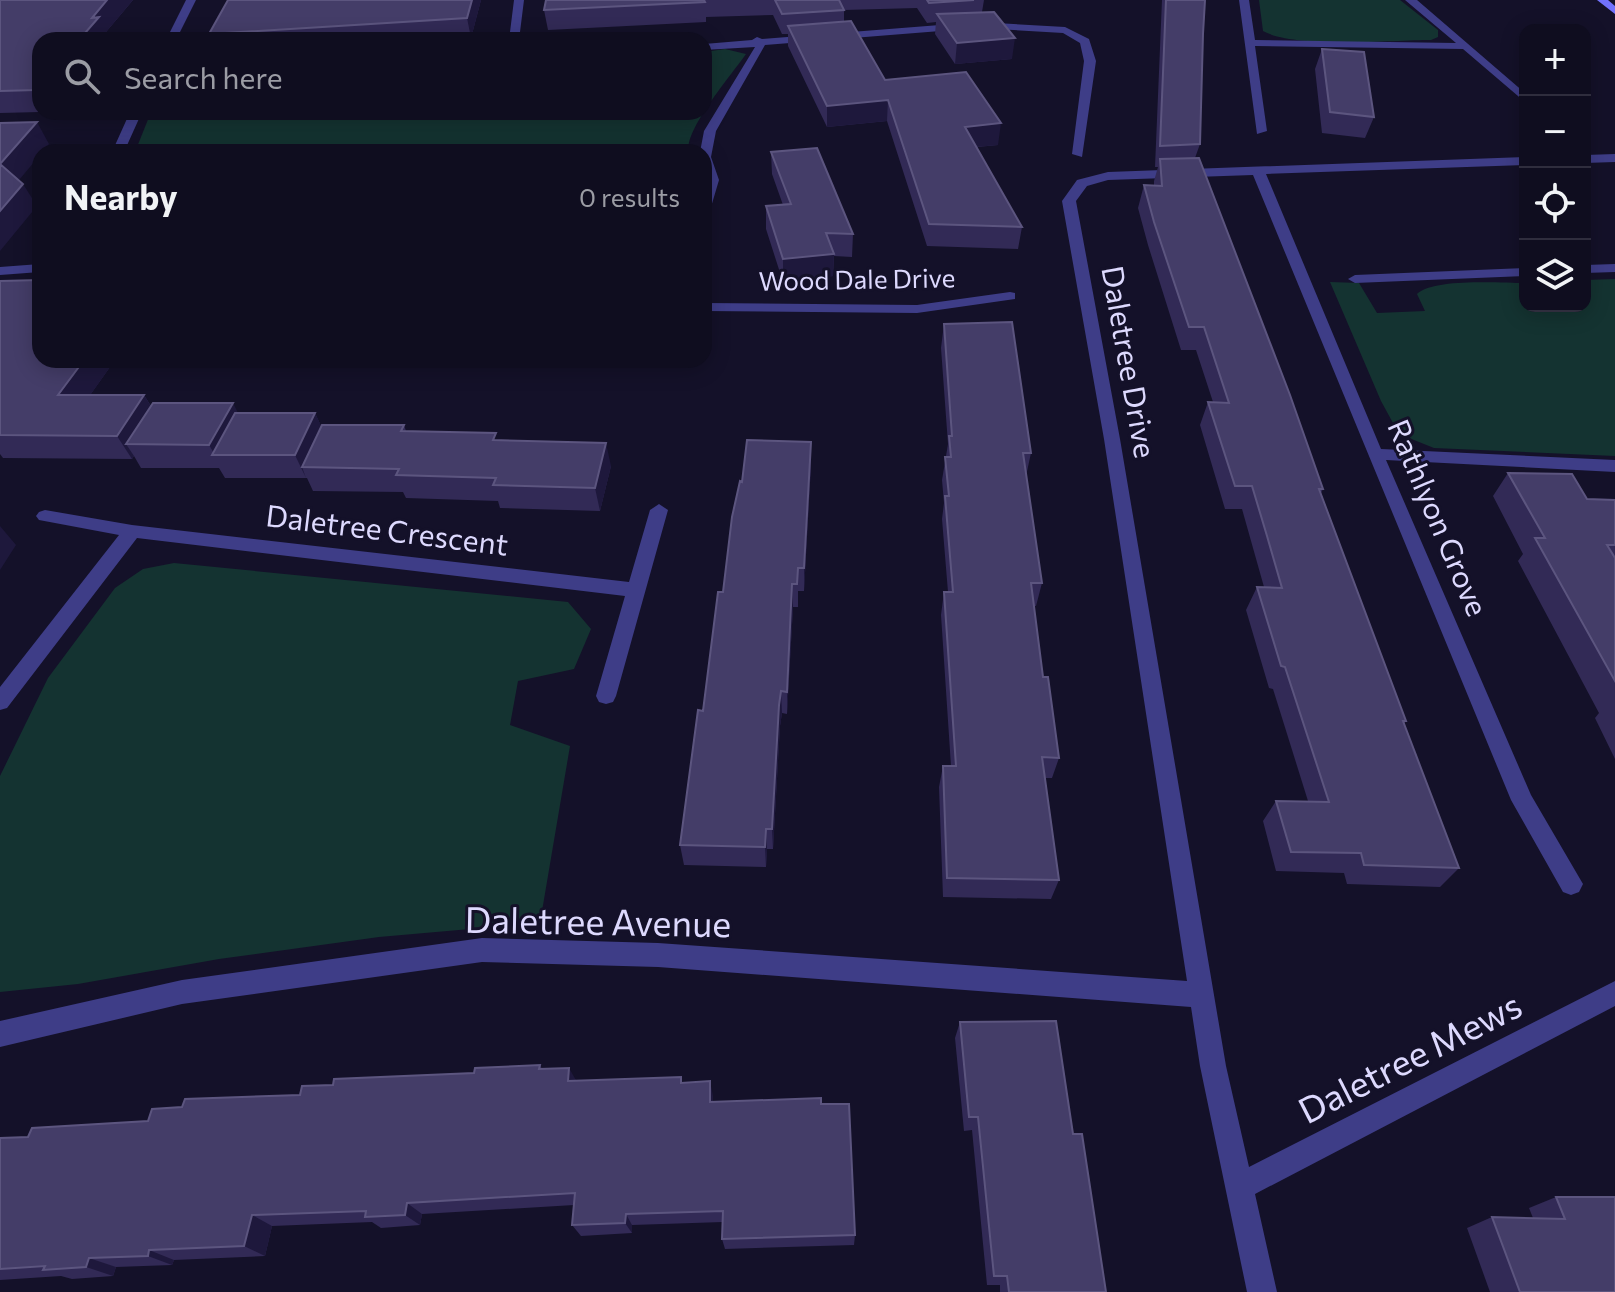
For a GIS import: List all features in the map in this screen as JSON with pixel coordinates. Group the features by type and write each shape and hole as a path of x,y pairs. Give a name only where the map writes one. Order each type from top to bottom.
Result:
{"street":[{"path":"175,32 191,0"},
{"path":"515,32 519,0"},
{"path":"1244,0 1261,131"},
{"path":"1410,0 1522,96"},
{"path":"1602,0 1615,11"},
{"path":"712,46 978,25 1045,27 1073,33 1085,41 1090,61 1078,154"},
{"path":"708,144 710,131 760,47 757,40"},
{"path":"1248,43 1465,46"},
{"path":"122,144 132,120"},
{"path":"1591,158 1615,158"},
{"name":"Daletree Drive","path":"1262,1292 1201,995 1112,439 1069,201 1076,187 1082,183 1108,176 1519,161"},
{"name":"Rathlyon Grove","path":"1258,170 1522,800 1571,884"},
{"path":"1591,269 1615,268"},
{"path":"0,271 32,269"},
{"path":"1355,279 1519,272"},
{"name":"Wood Dale Drive","path":"712,307 917,309 1010,296"},
{"path":"1375,454 1615,466"},
{"path":"606,696 659,510"},
{"name":"Daletree Crescent","path":"45,516 132,531 634,590"},
{"path":"0,702 132,531"},
{"name":"Daletree Avenue","path":"0,1034 182,992 482,950 658,955 1201,995"},
{"name":"Daletree Mews","path":"1239,1187 1615,993"}],"green space":[{"path":"1259,0 1400,0 1438,30 1438,37 1431,40 1320,42 1278,37 1263,31"},
{"path":"725,49 746,54 712,101 712,51"},
{"path":"148,120 699,120 689,144 138,144"},
{"path":"1615,279 1615,456 1434,448 1399,434 1381,401 1330,282 1359,283 1377,313 1425,311 1417,294 1437,286 1468,282 1519,283 1519,312 1591,312 1591,280"},
{"path":"174,563 568,602 591,629 574,669 518,681 510,725 570,746 540,923 379,937 219,959 78,984 0,992 0,776 48,678 115,588 143,569"}],"building":[{"path":"0,0 107,0 92,18 99,17 86,32 32,32 32,90 0,91"},
{"path":"228,0 472,0 467,18 210,32"},
{"path":"546,0 704,0 705,2 544,10"},
{"path":"775,0 839,0 844,10 782,14"},
{"path":"927,0 974,0 929,3"},
{"path":"1166,0 1205,0 1200,144 1160,146"},
{"path":"994,12 1015,38 957,43 937,14"},
{"path":"851,21 885,80 966,72 1001,123 965,127 1022,227 929,224 888,100 827,106 788,26"},
{"path":"1322,49 1364,52 1374,117 1330,112"},
{"path":"37,122 0,164 0,123"},
{"path":"817,148 853,234 826,233 834,254 783,259 766,206 791,204 771,152"},
{"path":"1199,158 1290,395 1323,489 1319,489 1459,868 1364,865 1361,853 1291,852 1276,801 1329,802 1257,587 1282,588 1252,486 1235,486 1208,402 1229,403 1204,327 1189,327 1144,185 1162,186 1160,159"},
{"path":"0,164 23,184 0,211"},
{"path":"32,280 32,368 78,368 58,395 144,395 117,436 0,435 0,281"},
{"path":"1012,322 1031,453 1023,453 1042,583 1031,583 1043,677 1048,677 1059,758 1042,757 1059,880 947,878 943,766 956,766 944,592 953,592 945,496 949,496 945,457 951,457 949,436 952,436 944,324"},
{"path":"153,403 233,403 209,445 126,444"},
{"path":"235,413 315,413 295,455 212,455"},
{"path":"322,425 404,425 401,431 496,433 493,440 606,443 595,488 493,485 496,478 396,475 399,469 302,467"},
{"path":"747,440 811,442 804,568 798,568 797,584 792,584 787,692 781,691 779,705 772,829 766,829 765,847 680,845 698,710 703,711 718,592 723,592 732,517 742,482"},
{"path":"1508,473 1572,474 1587,499 1615,500 1615,545 1607,545 1615,558 1615,681 1535,538 1545,538"},
{"path":"1056,1021 1073,1134 1082,1134 1106,1292 1009,1292 1007,1276 994,1276 978,1117 969,1117 960,1022"},
{"path":"540,1065 539,1069 569,1068 568,1081 681,1077 681,1083 710,1081 710,1102 821,1098 821,1104 849,1104 855,1235 722,1239 723,1211 626,1214 625,1223 572,1225 575,1193 407,1203 405,1215 365,1217 366,1211 252,1215 244,1246 149,1250 148,1256 89,1258 86,1267 0,1269 0,1138 28,1137 32,1128 148,1121 152,1109 182,1107 185,1099 300,1095 302,1086 333,1085 334,1079 474,1073 475,1068"},
{"path":"1556,1197 1615,1197 1615,1292 1520,1292 1492,1217 1565,1219"}]}
